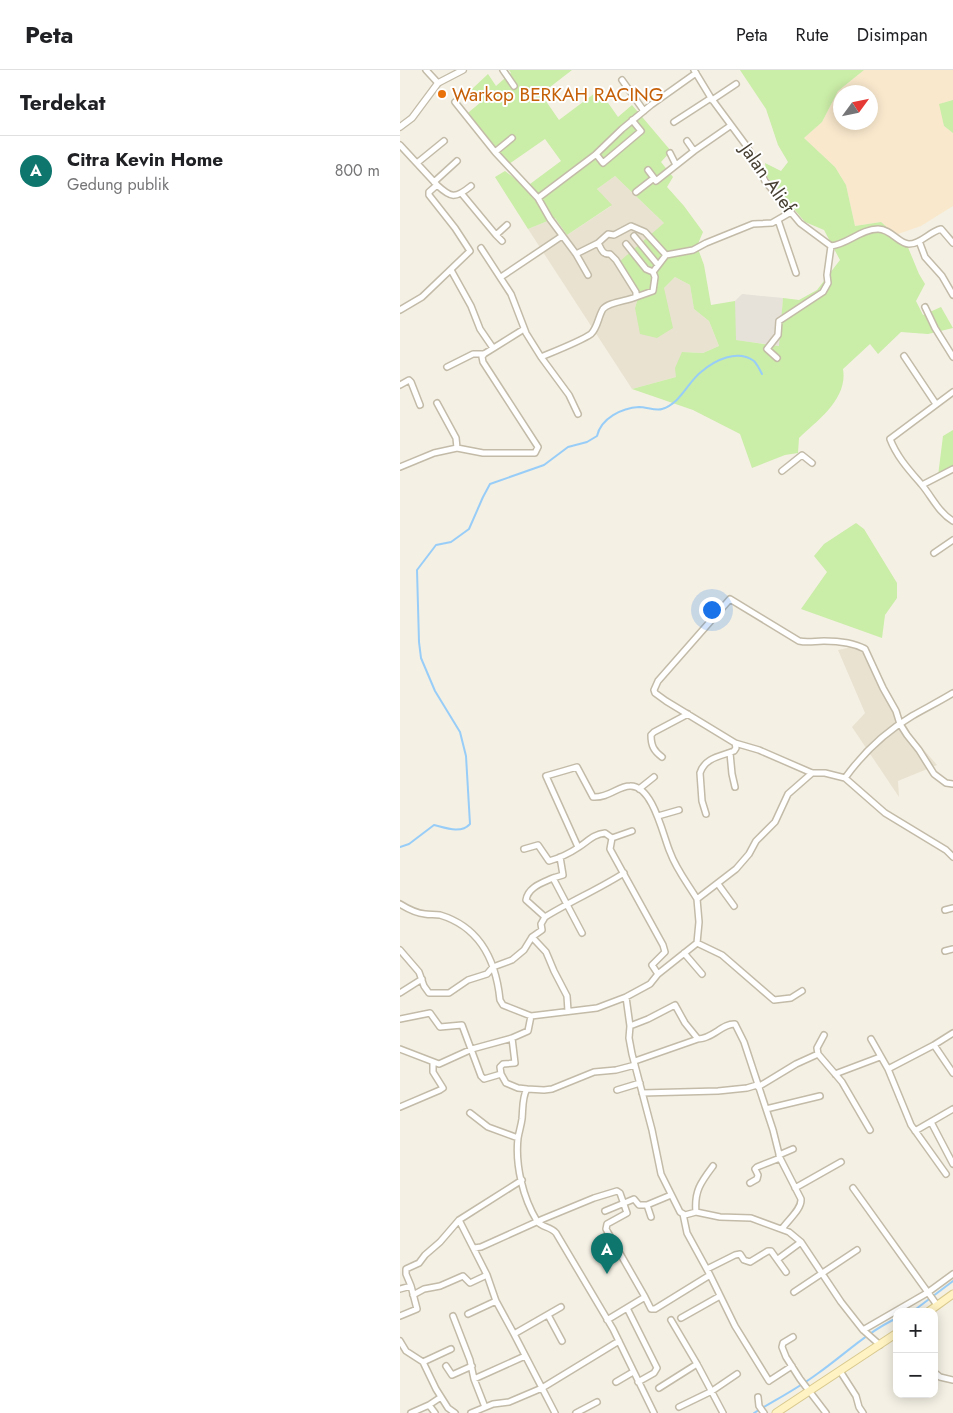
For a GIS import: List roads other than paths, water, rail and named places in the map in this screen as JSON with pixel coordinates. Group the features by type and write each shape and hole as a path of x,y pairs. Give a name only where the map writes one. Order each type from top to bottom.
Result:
{"main road":[{"path":"931,1308 935,1303 953,1294"},
{"path":"776,1413 807,1389 840,1371 893,1336"}],"street":[{"path":"426,70 438,83"},
{"path":"400,127 412,118 438,83 463,70"},
{"path":"503,70 514,86"},
{"path":"538,198 596,154 632,120 695,71"},
{"name":"Jalan Alief","path":"695,71 730,126 748,148 765,181 800,223 831,246"},
{"path":"622,80 644,111"},
{"path":"674,122 736,84"},
{"path":"455,102 496,152 538,198 588,275"},
{"path":"596,154 603,162 641,131 632,120"},
{"path":"648,170 656,181 730,126"},
{"path":"496,152 512,138"},
{"path":"417,163 444,141"},
{"path":"687,141 694,151"},
{"path":"400,145 447,195 462,194 471,186"},
{"path":"670,154 676,165"},
{"path":"400,310 422,298 470,252 429,192 435,183 458,161"},
{"path":"636,192 654,178"},
{"path":"462,194 502,241"},
{"path":"653,272 666,255 693,250 753,224 772,223 791,212"},
{"path":"778,220 796,273"},
{"path":"496,235 507,225"},
{"path":"576,254 598,243 608,234 614,235 631,226 646,232 666,255"},
{"path":"777,358 767,349 778,334 780,321 824,292 828,284 827,275 831,246 838,245 867,231 878,229 892,234 907,244 919,241 935,231 941,230 953,243"},
{"path":"501,276 562,236"},
{"path":"634,236 658,265"},
{"path":"919,241 925,257 942,276 953,295"},
{"path":"598,243 602,252 606,255 610,254 616,260 636,292 636,297"},
{"path":"541,357 591,334 599,321 603,309 613,303 626,302 653,291 655,277 653,272 646,269 626,244"},
{"path":"482,248 511,294 524,329 568,395 578,414"},
{"path":"452,270 471,306 480,329 493,348"},
{"path":"925,307 935,328 953,357"},
{"path":"447,367 473,354 484,354 524,329"},
{"path":"400,466 434,453 457,448 474,452 530,454 535,453 538,449 538,446 483,362 482,357 484,354"},
{"path":"904,356 936,404"},
{"path":"400,385 409,380 420,405"},
{"path":"953,392 890,439 907,469 940,509 953,521"},
{"path":"438,403 456,438 457,448"},
{"path":"782,472 802,455 812,463"},
{"path":"922,485 953,469"},
{"path":"934,553 953,540"},
{"path":"953,784 946,783 934,774 900,724 896,711 883,688 867,652 863,648 833,641 799,641 730,599 658,681 654,690 655,693 666,701 735,742 759,750 812,773 825,773 845,778 886,813 946,850 953,857"},
{"path":"845,778 867,751 900,724 953,693"},
{"path":"662,757 655,751 651,742 651,735 688,714"},
{"path":"706,814 702,801 701,769 714,757 736,750 735,742"},
{"path":"730,753 735,786"},
{"path":"400,904 409,910 425,915 438,915 463,926 475,935 493,967 501,1004 531,1016 597,1008 626,997 650,984 658,974 697,943 699,922 697,899 670,852 658,816 645,793 630,786 608,796 594,797 577,768 546,776 578,847"},
{"path":"697,899 736,869 749,854 756,841 775,822 788,794 812,773"},
{"path":"639,789 654,778"},
{"path":"658,816 679,810"},
{"path":"612,838 632,831"},
{"path":"524,849 538,845 549,861 560,857 600,833 605,833 612,838"},
{"path":"612,838 610,849 618,866 624,872 651,920 665,950 652,965 658,974"},
{"path":"545,917 526,899 530,890 553,878 564,876 560,857"},
{"path":"400,950 419,972 424,986 429,993 449,993 468,980 487,974 493,967 518,956 526,948 532,937 542,930 541,922 545,917 606,884 624,872"},
{"path":"553,878 582,933"},
{"path":"718,884 734,906"},
{"path":"945,910 953,908"},
{"path":"532,937 546,952 567,996 568,1011"},
{"path":"697,943 722,954 774,1000 791,998 802,991"},
{"path":"945,951 953,949"},
{"path":"684,953 702,974"},
{"path":"400,993 422,979"},
{"path":"626,997 630,1026 629,1038 661,1174 682,1214 687,1233 735,1326 769,1381 792,1366"},
{"path":"630,1026 674,1005 685,1024 698,1039"},
{"path":"400,1019 430,1013 440,1027 462,1025 479,1073 484,1079 501,1074"},
{"path":"400,1047 439,1064 472,1049 512,1038 528,1031 531,1016"},
{"path":"512,1038 515,1062 501,1066 501,1074 505,1082 508,1085 527,1089 544,1090 552,1089 594,1072 616,1070 702,1039 734,1023 744,1042 773,1130 779,1156 796,1188 802,1204 782,1229"},
{"path":"888,1070 953,1033"},
{"path":"824,1035 817,1048 818,1054 836,1074 870,1130"},
{"path":"872,1040 888,1070 911,1124 946,1174"},
{"path":"934,1045 953,1073"},
{"path":"642,1093 718,1091 757,1086 818,1054"},
{"path":"836,1074 880,1056"},
{"path":"400,1107 443,1088 433,1072 433,1062"},
{"path":"617,1090 640,1083"},
{"path":"527,1089 524,1095 518,1138 519,1164 525,1195 538,1222 542,1226 551,1228 556,1233 619,1340 654,1413"},
{"path":"766,1109 820,1096"},
{"path":"916,1131 953,1109"},
{"path":"470,1113 485,1126 518,1138"},
{"path":"931,1122 953,1164"},
{"path":"750,1183 757,1179 756,1167 793,1149"},
{"path":"796,1188 841,1162"},
{"path":"696,1212 695,1196 698,1188 713,1166"},
{"path":"400,1316 416,1309 405,1270 419,1263 424,1255 440,1242 458,1220 522,1180"},
{"path":"853,1188 935,1303"},
{"path":"474,1248 481,1247 594,1198 617,1191 620,1193 627,1214 606,1224 606,1229 652,1309 708,1272 740,1254 748,1262 771,1251 786,1272"},
{"path":"605,1211 634,1199 639,1205 648,1205 671,1195"},
{"path":"648,1205 651,1217"},
{"path":"682,1214 687,1215 696,1212 720,1217 751,1218 788,1232 801,1242 841,1302 864,1331 880,1345"},
{"path":"458,1220 487,1274 496,1301 555,1413"},
{"path":"778,1260 801,1242"},
{"path":"794,1292 857,1250"},
{"path":"413,1295 424,1289 463,1276 470,1283 487,1274"},
{"path":"864,1331 928,1294 953,1274"},
{"path":"400,1289 411,1286"},
{"path":"681,1318 720,1296"},
{"path":"607,1320 645,1297"},
{"path":"468,1314 496,1301"},
{"path":"514,1334 561,1307"},
{"path":"627,1308 657,1368 654,1373 638,1382"},
{"path":"548,1315 562,1342"},
{"path":"453,1316 485,1407"},
{"path":"671,1320 723,1413"},
{"path":"793,1338 783,1343 782,1347 800,1379 826,1413"},
{"path":"471,1413 494,1404 509,1402 542,1388 619,1340"},
{"path":"400,1341 406,1351 423,1362 441,1397 448,1408 455,1413"},
{"path":"423,1362 450,1349"},
{"path":"474,1379 525,1356"},
{"path":"659,1388 697,1364"},
{"path":"446,1366 452,1375 472,1366"},
{"path":"840,1371 856,1396 862,1413"},
{"path":"616,1382 633,1372"},
{"path":"679,1407 712,1391 738,1374"},
{"path":"938,1375 943,1379 953,1380"},
{"path":"410,1413 429,1405 441,1397"},
{"path":"758,1397 759,1406 763,1412"},
{"path":"576,1413 597,1402"},
{"path":"429,1405 435,1413"}],"waterway":[{"path":"400,847 409,844 434,825 458,830 470,824 466,756 460,732 435,691 421,658 419,642 417,570 436,545 451,542 469,529 490,484 544,465 568,447 587,442 597,436 603,424 613,415 632,408 662,409 669,406 679,398 701,372 726,357 741,356 754,361 762,374"},
{"path":"917,1308 953,1281"},
{"path":"754,1413 802,1385 866,1337 893,1320"}],"place":[{"name":"Warkop BERKAH RACING","path":"442,94"},
{"name":"Citra Kevin Home","path":"607,1274"}]}
